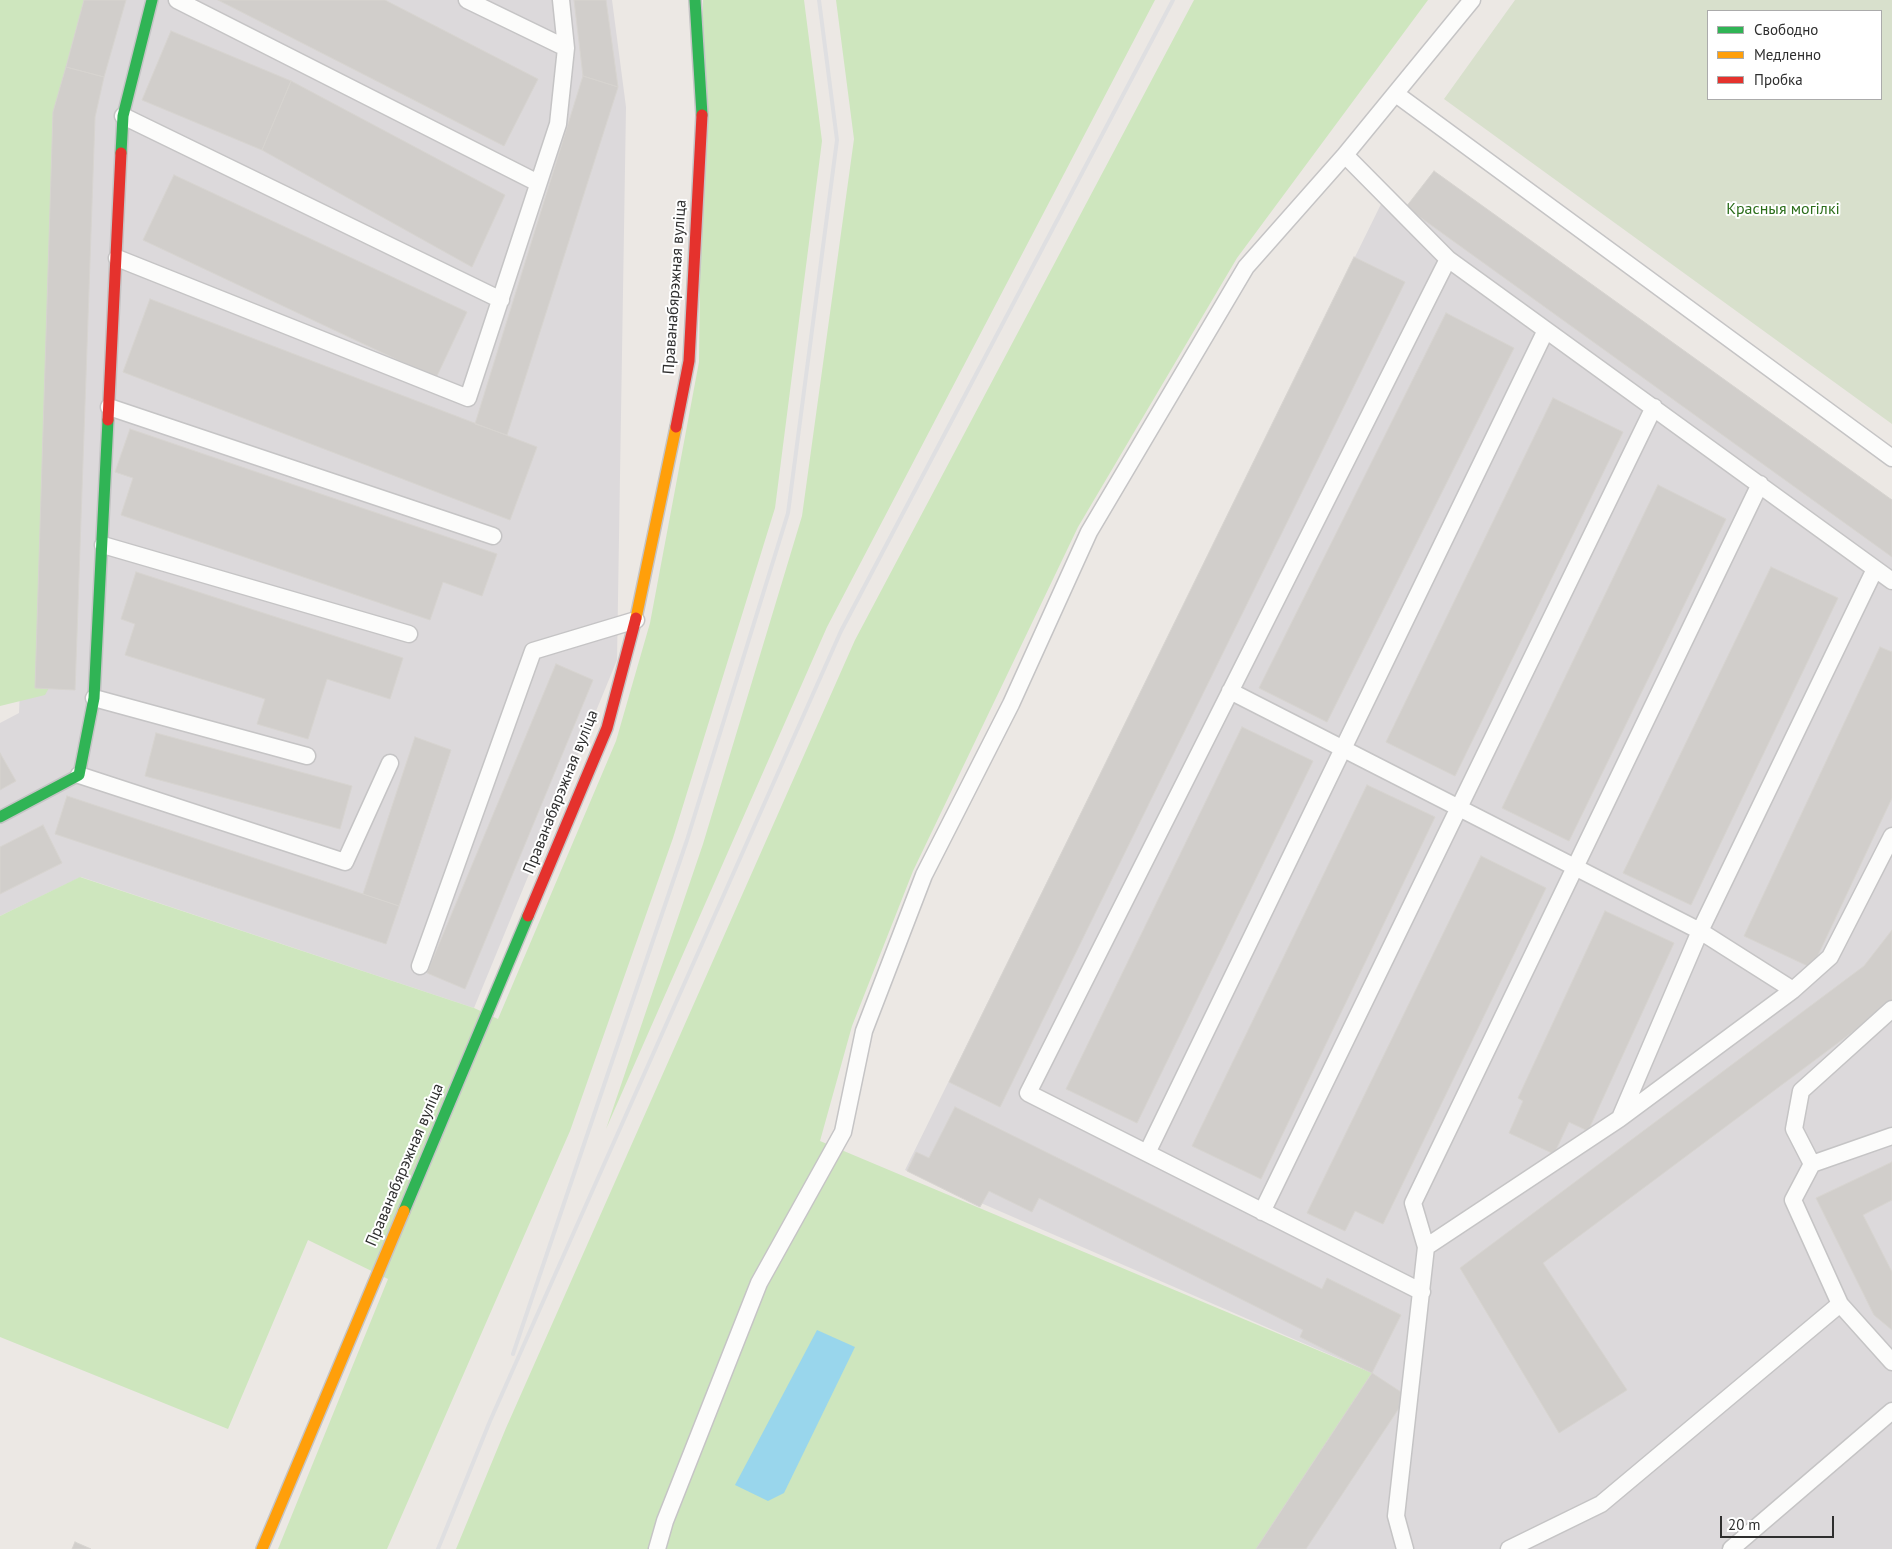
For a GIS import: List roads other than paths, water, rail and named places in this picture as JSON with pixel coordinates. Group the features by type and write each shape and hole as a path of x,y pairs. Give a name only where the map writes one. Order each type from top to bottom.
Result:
{"street":[{"path":"0,817 79,775 94,698 123,116 152,0"},
{"name":"Праванабярэжная вуліца","path":"262,1549 607,728 636,620 689,361 703,100 695,0"}],"lane":[{"path":"177,0 538,183"},
{"path":"467,0 566,48"},
{"path":"117,258 468,398 558,124 566,48 562,0"},
{"path":"657,1549 665,1521 758,1283 843,1132 864,1031 924,875 1010,704 1089,532 1246,267 1345,155 1472,0"},
{"path":"1396,94 1892,458"},
{"path":"123,116 501,300"},
{"path":"1345,155 1448,259 1892,581"},
{"path":"1422,1292 1028,1093 1448,259"},
{"path":"1147,1153 1546,330"},
{"path":"109,407 493,536"},
{"path":"1262,1212 1654,407"},
{"path":"1405,1549 1396,1516 1426,1247 1413,1203 1760,484"},
{"path":"103,544 409,634"},
{"path":"1619,1120 1700,931 1875,569"},
{"path":"420,966 533,651 636,620"},
{"path":"1230,691 1700,931 1793,990"},
{"path":"94,698 308,756"},
{"path":"79,775 345,862 390,763"},
{"path":"1426,1247 1619,1120 1793,990 1830,957 1892,836"},
{"path":"1812,1164 1794,1129 1801,1091 1892,1009"},
{"path":"1892,1136 1812,1164 1793,1200 1840,1304 1892,1362"},
{"path":"1509,1549 1601,1504 1840,1304"},
{"path":"1731,1549 1892,1411"}],"water":[{"path":"817,1330 855,1347 784,1493 768,1501 735,1485"}],"railway":[{"path":"513,1354 687,840 788,513 837,140 819,0"},
{"path":"438,1549 490,1421 841,631 1173,0"}],"park label":[{"name":"Красныя могілкі","path":"1783,209"}]}
